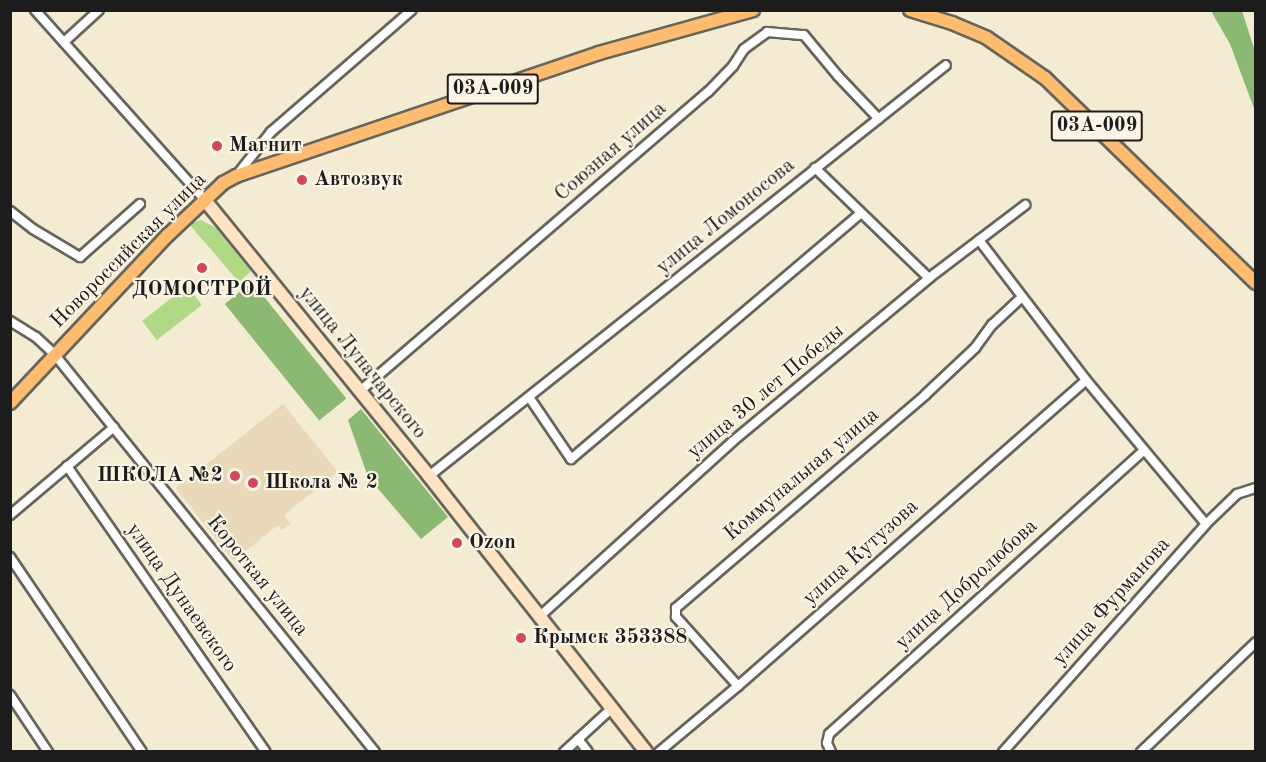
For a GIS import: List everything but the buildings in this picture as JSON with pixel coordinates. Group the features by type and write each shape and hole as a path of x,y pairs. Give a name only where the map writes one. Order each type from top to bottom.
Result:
{"main road":[{"name":"03А-009","path":"236,176 598,53 753,10"},
{"name":"03А-009","path":"910,10 952,23 987,38 1045,78 1256,283"},
{"name":"Новороссийская улица","path":"10,403 204,199 236,176"},
{"name":"улица Луначарского","path":"204,199 429,476 646,752"}],"street":[{"name":"улица Луначарского","path":"35,10 204,199"},
{"path":"64,42 99,10"},
{"name":"Новороссийская улица","path":"236,176 271,132 412,10"},
{"name":"Союзная улица","path":"360,391 708,92 733,66 744,49 767,32 804,35 838,76 879,119"},
{"name":"улица Ломоносова","path":"429,476 946,65"},
{"path":"815,168 928,278"},
{"path":"10,211 33,229 80,257 140,204"},
{"name":"улица 30 лет Победы","path":"539,617 733,441 928,278 1025,205"},
{"path":"529,397 571,459 860,214"},
{"path":"980,240 1086,380 1206,524"},
{"name":"Коммунальная улица","path":"738,686 676,617 676,608 925,395 975,348 992,325 1022,297"},
{"name":"Короткая улица","path":"10,321 36,337 55,355 375,752"},
{"name":"улица Кутузова","path":"659,752 738,686 1086,380"},
{"path":"10,515 114,427"},
{"name":"улица Добролюбова","path":"831,752 827,743 829,734 1144,450"},
{"name":"улица Дунаевского","path":"67,466 266,752"},
{"name":"улица Фурманова","path":"1003,752 1206,524 1237,495 1256,488"},
{"path":"10,557 142,752"},
{"path":"1141,752 1256,642"},
{"path":"10,695 48,752"},
{"path":"564,752 611,709"},
{"path":"578,739 588,752"}],"shaded area":[{"name":"Школа № 2","path":"283,404 338,472 284,515 291,524 282,530 278,525 233,561 176,488"}],"green space":[{"path":"1211,11 1242,11 1255,51 1255,111 1230,44"},
{"path":"201,220 216,228 251,271 239,282 189,224"},
{"path":"252,282 346,399 319,421 225,304"},
{"path":"187,286 202,305 157,340 142,321"},
{"path":"361,409 448,517 421,539 368,477 348,420"}],"place":[{"name":"Магнит","path":"217,146"},
{"name":"Автозвук","path":"302,180"},
{"name":"ДОМОСТРОЙ","path":"202,268"},
{"name":"ШКОЛА №2","path":"235,476"},
{"name":"Школа № 2","path":"253,483"},
{"name":"Ozon","path":"457,543"},
{"name":"Крымск 353388","path":"521,638"}]}
